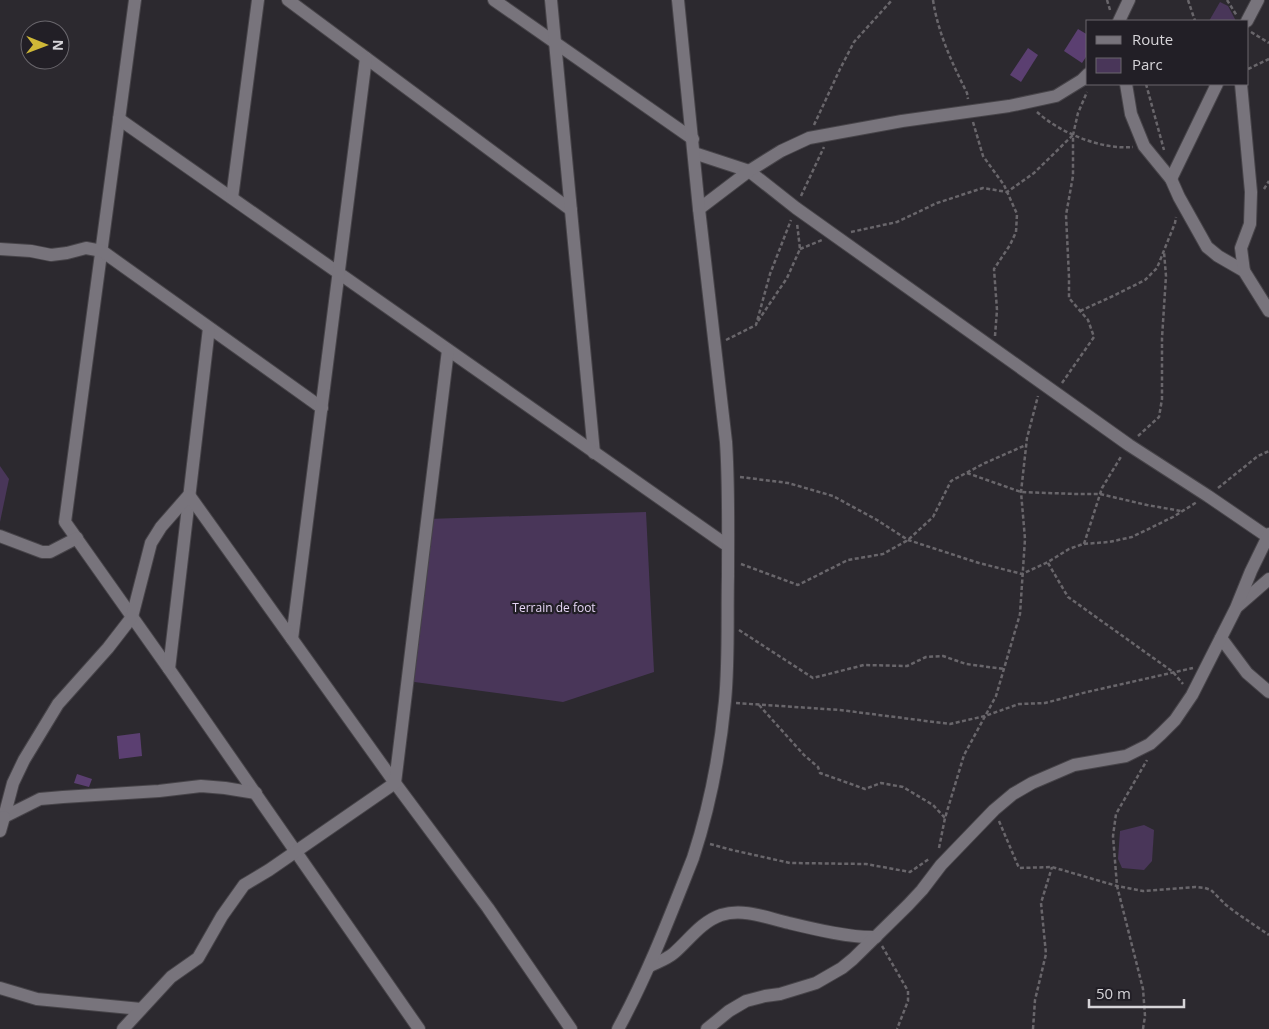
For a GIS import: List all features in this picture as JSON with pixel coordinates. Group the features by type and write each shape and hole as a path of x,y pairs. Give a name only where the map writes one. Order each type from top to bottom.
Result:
{"street":[{"path":"136,0 65,522 170,669 419,1029"},
{"path":"232,198 258,0"},
{"path":"288,0 571,210"},
{"path":"494,0 693,139"},
{"path":"551,0 594,453"},
{"path":"618,1029 650,966 699,841 716,767 725,702 728,553 726,442 699,209 678,0"},
{"path":"1119,20 1129,0"},
{"path":"1248,20 1258,0"},
{"path":"292,639 366,58"},
{"path":"699,209 749,171 781,151 809,138 902,121 1009,106 1056,96 1086,76"},
{"path":"1126,85 1130,114 1144,146 1171,179 1207,247 1218,256 1244,271"},
{"path":"1171,179 1217,85"},
{"path":"1241,85 1251,192 1250,224 1241,248 1244,271 1269,311"},
{"path":"120,119 594,453 728,553"},
{"path":"694,153 749,171 796,208 1129,445 1268,536 1236,608 1192,695 1175,720 1150,744 1126,756 1074,765 1032,782 1013,794 936,861 922,890 853,959 816,983 789,992 746,1001 728,1011 707,1029"},
{"path":"0,249 31,251 51,255 86,248 102,251 322,408"},
{"path":"170,669 208,328"},
{"path":"123,1029 172,977 198,958 222,916 244,885 270,870 395,783 448,350"},
{"path":"0,830 13,783 24,760 58,704 108,648 132,616 151,543 161,527 189,495"},
{"path":"189,495 395,783 488,908 571,1029"},
{"path":"0,536 42,552 50,552 77,538"},
{"path":"1236,608 1269,580"},
{"path":"1221,638 1247,673 1269,692"},
{"path":"2,818 40,799 62,796 158,791 201,786 256,794"},
{"path":"650,966 674,953 699,929 712,920 730,913 749,913 798,926 863,937 876,936"},
{"path":"0,988 37,999 141,1009"}],"path":[{"path":"809,138 854,42 892,0"},
{"path":"933,0 949,56 967,93 970,111 983,156 1004,185 1017,214 1016,232 994,269 997,310 994,349"},
{"path":"1188,0 1194,20"},
{"path":"1227,0 1240,20"},
{"path":"1249,30 1269,43"},
{"path":"1249,69 1269,59"},
{"path":"1146,85 1166,156"},
{"path":"1056,393 1094,337 1088,320 1069,298 1070,277 1066,215 1072,176 1073,135 1078,113 1087,91"},
{"path":"1027,102 1044,118 1073,135 1097,143 1123,148 1144,146"},
{"path":"756,324 770,274 796,208 824,148 835,134"},
{"path":"800,249 834,235 897,222 937,203 983,188 1007,192 1034,174 1073,135"},
{"path":"1080,311 1145,280 1157,268 1175,223 1179,197"},
{"path":"716,346 756,324 787,278 800,249 796,208"},
{"path":"1083,544 1102,488 1129,445 1158,416 1162,399 1162,338 1166,276 1164,252"},
{"path":"699,841 790,863 866,864 910,872 936,861 945,818 964,755 996,696 1020,614 1025,539 1021,492 1027,438 1042,383"},
{"path":"728,553 798,586 848,560 883,554 908,540 933,517 952,481 1026,444"},
{"path":"728,475 788,483 833,496 877,520 908,540 979,563 1022,574 1048,562 1069,549 1083,544 1109,542 1132,536 1173,517 1208,496 1258,456 1269,451"},
{"path":"968,473 1021,492 1100,494 1183,511"},
{"path":"1048,562 1068,597 1174,672 1192,695"},
{"path":"727,623 813,678 864,665 907,666 926,657 943,656 966,664 1004,669"},
{"path":"725,702 840,710 950,724 985,716 1019,704 1045,703 1207,665"},
{"path":"758,704 804,755 818,767 820,773 865,789 881,783 903,787 933,805 945,818"},
{"path":"1143,1029 1145,1016 1143,989 1117,886 1114,836 1116,814 1148,758"},
{"path":"994,810 1019,868 1052,867 1117,886 1144,891 1205,888 1269,935"},
{"path":"1033,1029 1035,1000 1046,954 1041,902 1052,867"},
{"path":"876,936 908,991 908,1001 897,1029"}],"green space":[{"path":"1220,2 1228,6 1235,20 1210,20"},
{"path":"0,466 9,479 0,522"},
{"name":"Terrain de foot","path":"646,512 654,672 563,702 407,681 427,519"},
{"path":"1144,825 1154,830 1152,861 1144,870 1122,868 1118,859 1120,831"}],"building":[{"path":"1078,29 1086,34 1086,57 1082,63 1064,51"},
{"path":"1028,48 1038,55 1021,82 1010,75"},
{"path":"140,733 142,756 119,759 117,736"},
{"path":"77,774 92,779 89,787 74,783"}]}
